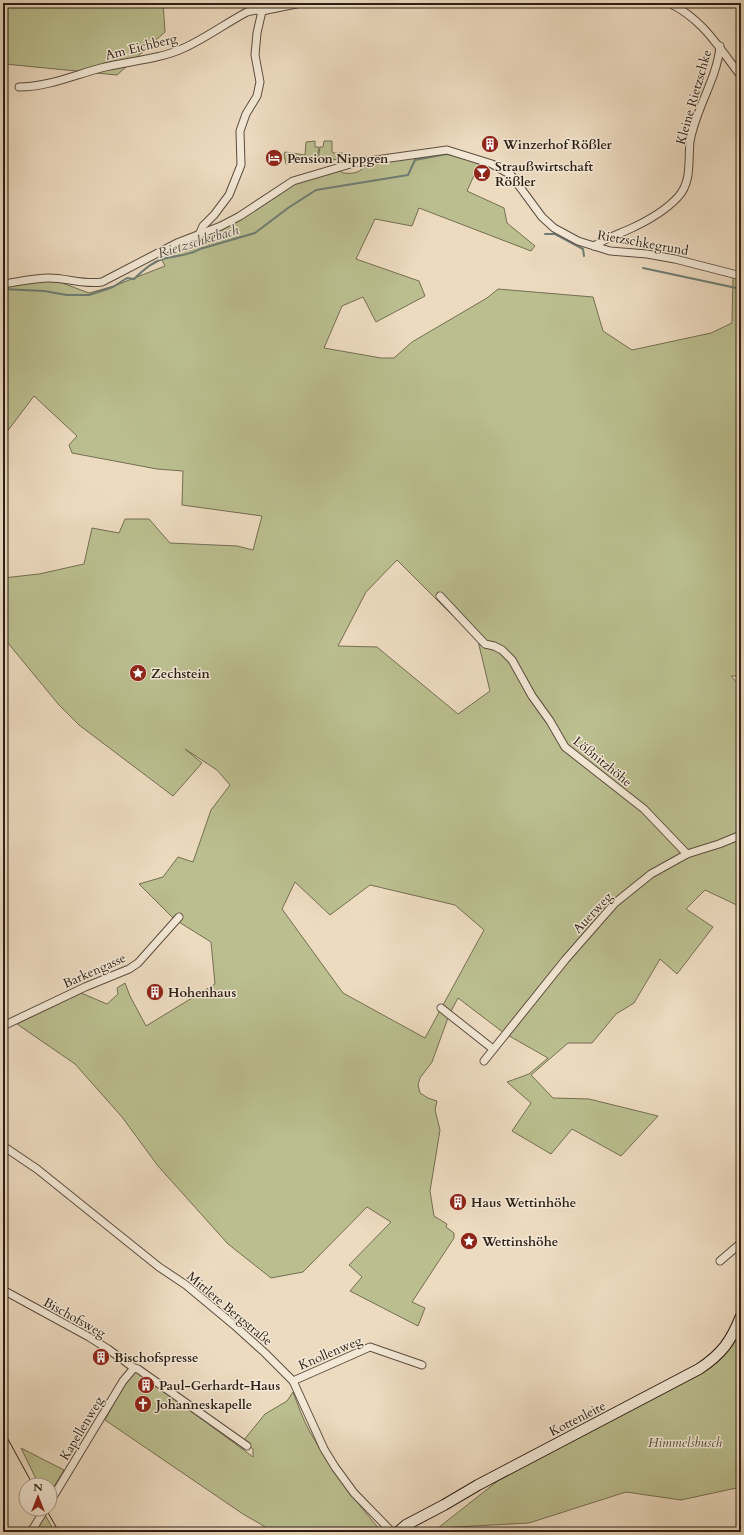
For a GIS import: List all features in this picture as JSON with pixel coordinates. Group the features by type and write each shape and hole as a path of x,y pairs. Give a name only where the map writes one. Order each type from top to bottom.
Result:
{"street":[{"path":"200,233 203,226 214,215 229,195 240,165 240,131 246,114 257,96 260,82 256,55 259,11 253,3"},
{"name":"Am Eichberg","path":"19,87 31,87 48,84 102,68 169,54 183,48 247,12 301,3"},
{"path":"669,3 692,18 706,30 720,46 741,76"},
{"name":"Kleine Rietzschke","path":"594,246 602,240 633,228 662,210 678,197 688,180 690,141 697,116 719,60 720,46"},
{"name":"Rietzschkegrund","path":"3,284 49,278 92,283 102,282 177,243 221,226 240,216 293,181 354,163 447,150 492,164 511,175 542,217 554,228 578,241 610,250 675,259 741,276"},
{"name":"Lößnitzhöhe","path":"440,596 485,644 502,650 512,660 532,696 550,721 565,748 644,808 687,854"},
{"name":"Auerweg","path":"484,1061 565,960 615,903 651,874 687,854 741,835"},
{"name":"Barkengasse","path":"3,1026 85,987 129,969 138,963 179,917"},
{"path":"441,1008 493,1049"},
{"name":"Mittlere Bergstraße","path":"3,1146 37,1169 159,1267 204,1299 234,1325 293,1381 324,1448 335,1467 354,1493 392,1532"},
{"path":"720,1261 741,1243"},
{"name":"Bischofsweg","path":"3,1290 102,1345 247,1446"},
{"name":"Kottenleite","path":"398,1532 406,1525 530,1456 622,1411 699,1369 720,1354 728,1344 741,1316"},
{"name":"Knollenweg","path":"293,1381 370,1347 422,1365"},
{"name":"Kapellenweg","path":"58,1489 123,1381 134,1368"},
{"path":"31,1532 40,1517"}],"green space":[{"path":"3,3 163,3 165,32 117,75 5,64 3,66"},
{"path":"315,141 315,147 319,147 317,159 313,161 286,164 284,155 285,152 305,155 306,142"},
{"path":"324,141 332,141 333,153 343,153 343,159 318,161 320,147 323,147"},
{"path":"440,154 453,154 480,162 467,191 504,208 507,223 535,246 531,251 419,208 412,226 375,219 356,259 419,281 425,296 376,322 363,297 342,306 324,348 381,358 394,358 412,342 487,298 498,289 593,297 603,331 632,350 711,333 732,323 733,274 741,276 741,676 731,676 741,687 741,907 705,890 686,909 713,927 677,974 660,959 634,1003 616,1014 592,1043 568,1043 531,1075 553,1098 589,1099 658,1116 621,1156 572,1129 551,1154 512,1131 531,1103 507,1082 529,1074 548,1058 504,1033 458,998 449,1015 432,1062 420,1078 418,1085 420,1093 437,1101 435,1110 440,1130 430,1191 434,1216 447,1224 446,1227 454,1233 454,1238 412,1302 425,1308 418,1326 350,1291 362,1277 349,1265 391,1222 367,1207 303,1272 271,1278 228,1244 158,1166 122,1117 75,1064 17,1024 81,993 107,1004 118,994 117,988 125,983 130,996 146,1026 215,984 211,942 174,919 139,884 163,877 178,857 193,862 211,810 230,785 217,770 185,749 202,763 173,796 79,725 59,705 3,637 3,578 39,574 84,564 92,528 119,533 125,519 149,519 170,543 237,546 253,550 262,516 182,505 183,471 157,469 72,453 69,445 77,436 34,396 6,433 3,441 3,284 49,278 89,293 114,286 165,266 160,256 294,183 339,170 343,173 357,172 362,169 366,163","holes":["397,560 478,641 490,691 458,714 377,647 338,646 366,592","295,882 330,915 370,885 455,905 484,930 425,1038 343,993 282,909"]},
{"name":"Himmelsbusch","path":"741,1328 741,1487 681,1500 626,1492 529,1523 438,1528 499,1480 709,1367 728,1351"},
{"path":"137,1371 253,1457 253,1449 243,1441 265,1414 287,1401 293,1392 307,1427 334,1471 382,1532 274,1532 243,1514 105,1420 125,1385"},
{"path":"21,1448 64,1470 58,1480 58,1477 35,1477"},
{"path":"44,1517 46,1517 55,1532 35,1532"}],"waterway":[{"name":"Rietzschkebach","path":"3,289 44,291 67,295 89,295 113,287 127,278 134,279 147,267 159,260 191,253 255,233 288,208 316,190 408,175 415,160 446,154 454,155"},
{"name":"Rietzschkebach","path":"545,234 555,234 583,249 584,256"},
{"name":"Rietzschkebach","path":"643,268 741,289"}],"tram line":[{"path":"3,1430 29,1477"},
{"path":"51,1517 59,1532"}],"place":[{"name":"Winzerhof Rößler","path":"490,144"},
{"name":"Pension Nippgen","path":"274,158"},
{"name":"Straußwirtschaft Rößler","path":"482,173"},
{"name":"Zechstein","path":"138,673"},
{"name":"Hohenhaus","path":"155,992"},
{"name":"Haus Wettinhöhe","path":"458,1202"},
{"name":"Wettinshöhe","path":"469,1241"},
{"name":"Bischofspresse","path":"101,1357"},
{"name":"Paul-Gerhardt-Haus","path":"146,1385"},
{"name":"Johanneskapelle","path":"143,1404"}]}
